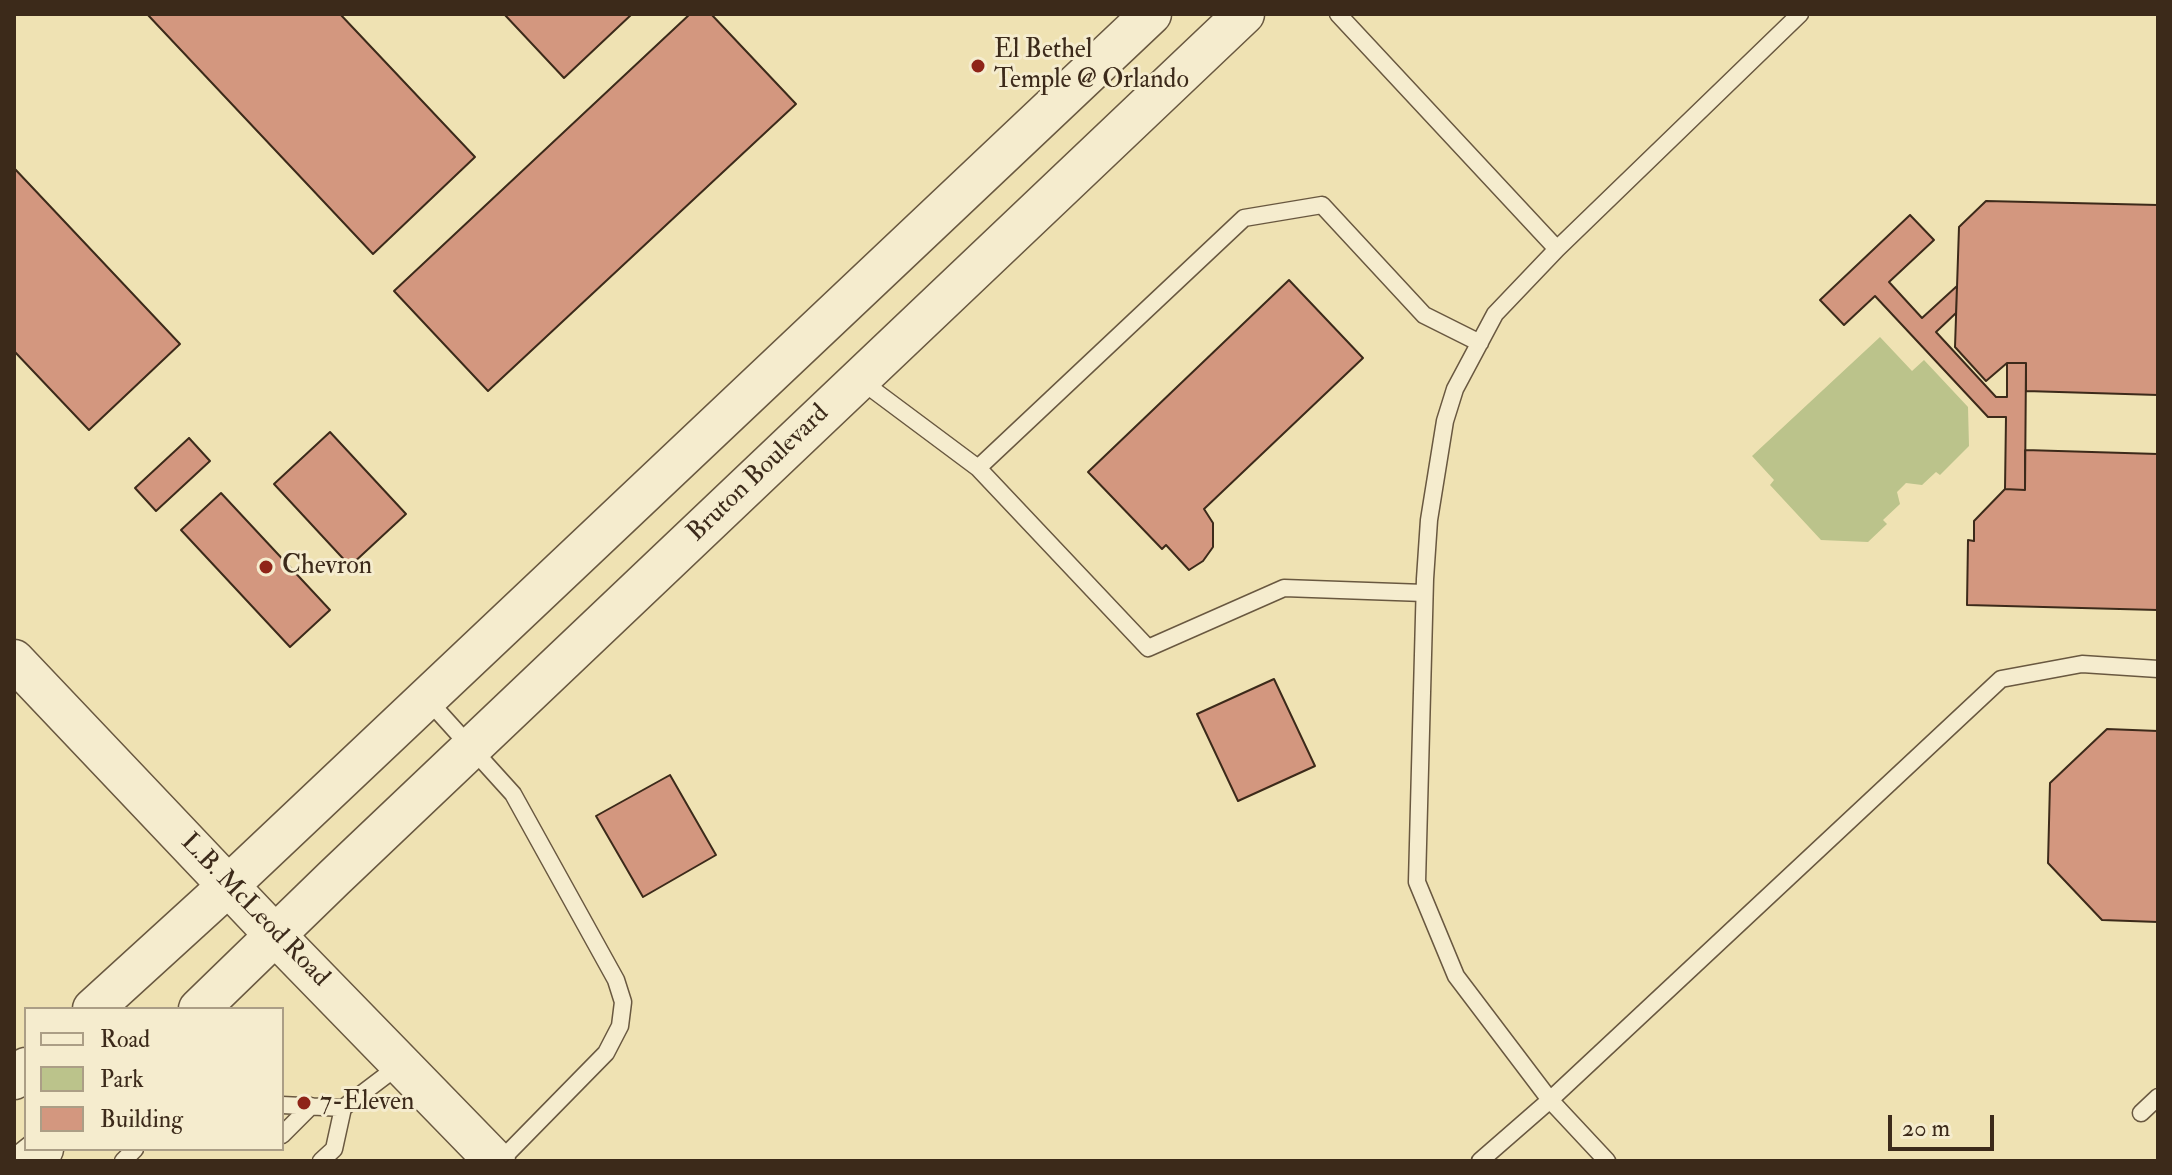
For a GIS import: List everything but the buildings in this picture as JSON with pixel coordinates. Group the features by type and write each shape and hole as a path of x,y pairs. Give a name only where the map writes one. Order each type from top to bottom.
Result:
{"street":[{"path":"95,1007 427,699 1151,14"},
{"name":"Bruton Boulevard","path":"201,1007 274,934 1244,14"},
{"name":"L.B. McLeod Road","path":"14,660 274,934 498,1161"}],"lane":[{"path":"1338,14 1557,249"},
{"path":"1607,1161 1550,1100 1456,976 1417,882 1424,593 1429,520 1445,421 1455,389 1495,314 1557,249 1800,14"},
{"path":"978,468 1244,218 1322,205 1424,315 1480,343"},
{"path":"859,379 978,468 1148,648 1284,588 1424,593"},
{"path":"1480,1161 1550,1100 2001,679 2082,664 2158,669"},
{"path":"427,699 513,794 616,980 623,1002 620,1026 606,1053 498,1161"},
{"path":"321,1161 334,1149 343,1108 401,1064"},
{"path":"2141,1113 2158,1097"},
{"path":"284,1105 343,1108"},
{"path":"284,1133 311,1106"}],"green space":[{"path":"1880,337 1912,371 1924,360 1968,407 1969,446 1940,475 1936,472 1922,485 1906,483 1897,492 1900,504 1883,520 1887,524 1868,542 1821,540 1770,485 1774,480 1752,456"}],"place":[{"name":"El Bethel Temple @ Orlando","path":"978,66"},
{"name":"Chevron","path":"266,567"},
{"name":"7-Eleven","path":"304,1103"}]}
